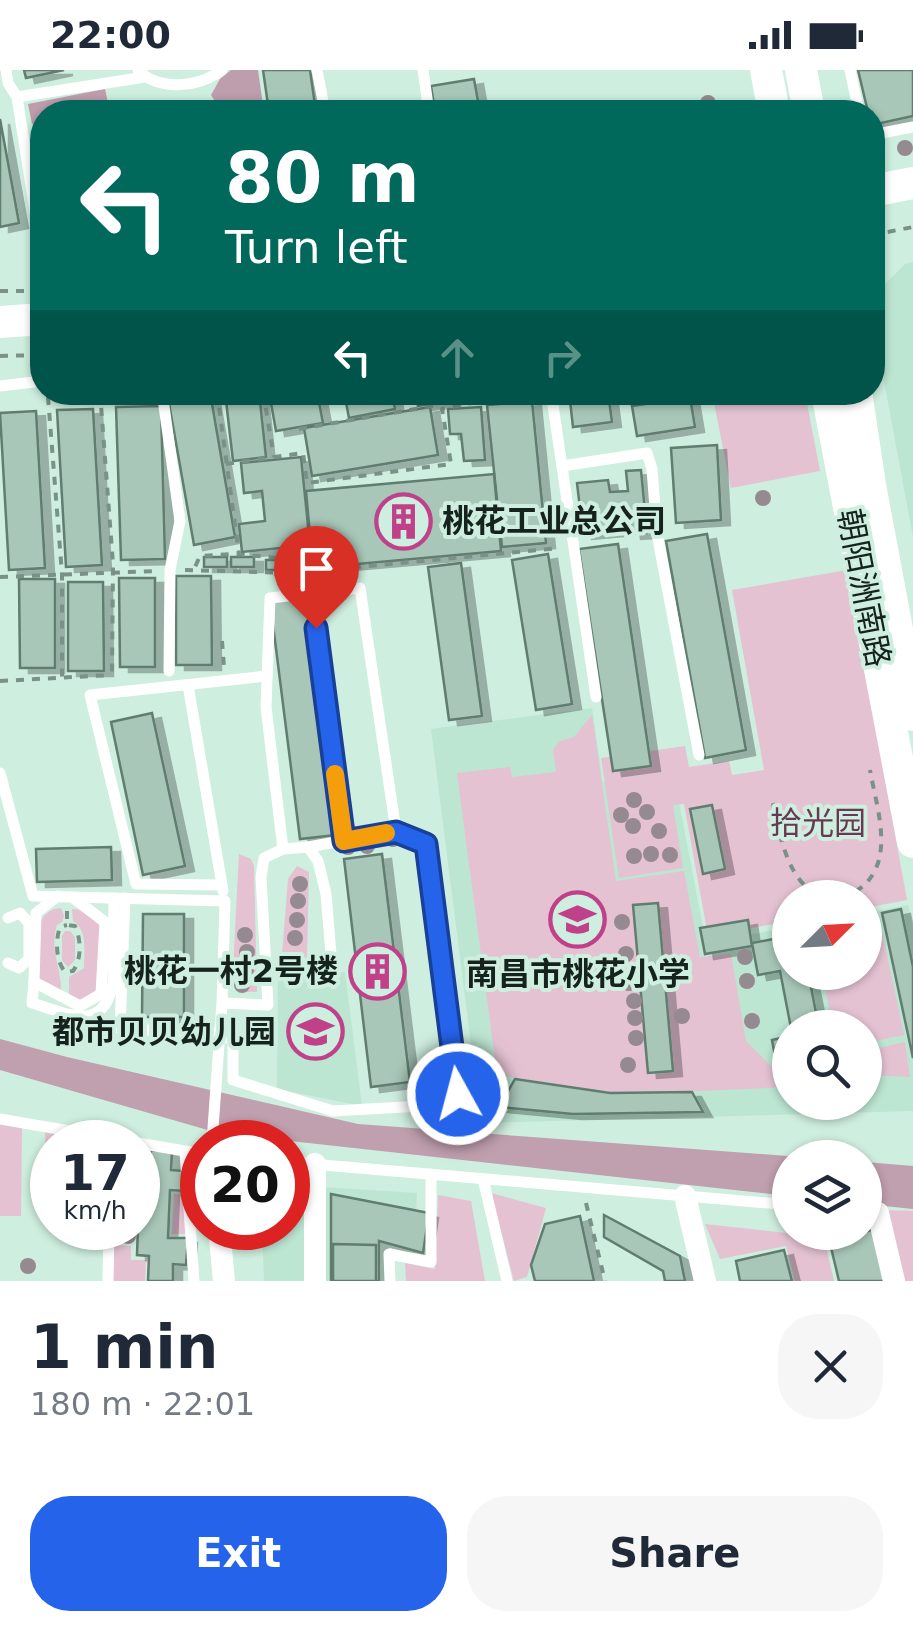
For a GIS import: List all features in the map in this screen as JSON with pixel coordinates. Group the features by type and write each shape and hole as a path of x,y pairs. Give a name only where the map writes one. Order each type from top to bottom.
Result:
{"main road":[{"path":"766,70 772,100"},
{"path":"801,70 807,100"},
{"path":"885,188 913,183"},
{"path":"885,211 913,206"},
{"path":"0,322 30,320"},
{"path":"0,339 30,338"},
{"name":"朝阳洲南路","path":"829,405 913,842"},
{"path":"859,405 902,596 913,715"}],"street":[{"path":"315,1164 315,1281"},
{"path":"685,1196 705,1281"},
{"path":"882,1245 894,1281"},
{"path":"221,1250 224,1281"}],"lane":[{"path":"6,70 17,97 30,176"},
{"path":"17,97 141,74 159,83 193,83 222,70"},
{"path":"317,70 323,100"},
{"path":"423,70 427,100"},
{"path":"850,70 856,100"},
{"path":"885,132 913,126"},
{"path":"0,386 30,383"},
{"path":"164,405 180,521 170,570 169,671"},
{"path":"554,405 596,697"},
{"path":"562,466 647,453 652,469 657,534 699,754"},
{"path":"283,849 266,708 270,598 360,588 396,832"},
{"path":"312,593 344,841"},
{"path":"222,885 136,884 90,695 267,676"},
{"path":"188,685 225,900 213,1120"},
{"path":"1,780 34,896 32,1003 82,1018 103,1010 113,982 115,898"},
{"path":"115,898 120,1029 233,1041 233,1080 333,1110 440,1105 458,1094 426,844 396,832 283,849 264,858 261,877 268,1005 222,1002"},
{"path":"308,847 318,861 326,894 332,966"},
{"path":"34,896 225,900"},
{"path":"33,918 66,897"},
{"path":"66,897 105,922"},
{"path":"34,982 80,1006 101,994 105,922 115,898"},
{"path":"8,918 20,913 33,918"},
{"path":"8,963 20,968 28,959 33,918"},
{"path":"0,1119 30,1125"},
{"path":"310,1164 772,1203"},
{"path":"390,1281 389,1254 431,1262 431,1174"},
{"path":"483,1179 507,1281"},
{"path":"108,1281 109,1250"},
{"path":"192,1250 194,1281"}],"path":[{"path":"885,232 913,227"},
{"path":"0,292 30,291"},
{"path":"0,356 30,355"},
{"path":"49,405 62,574 62,678"},
{"path":"0,681 112,674 113,573 101,405"},
{"path":"219,405 239,554"},
{"path":"266,405 274,457"},
{"path":"298,428 433,406 442,409 462,405"},
{"path":"226,464 303,454 308,483 450,464 442,409"},
{"path":"0,577 170,570 295,572 574,546"},
{"path":"188,570 195,567 200,556 239,554 303,560 308,568 295,572"},
{"path":"222,642 224,668"},
{"path":"773,804 786,856 796,876 820,895 857,892 878,864 881,840 870,771"},
{"path":"66,897 68,925"},
{"path":"68,925 75,926 78,932 79,963 73,971 66,972 59,963 58,933 68,925"},
{"path":"582,1187 605,1281"}],"shaded area":[{"path":"231,70 258,70 262,100 214,100 211,95"},
{"path":"105,89 107,100 49,100"},
{"path":"913,262 913,537 885,386 885,284 905,264"},
{"name":"南昌市桃花小学","path":"592,708 603,782 673,771 706,943 772,930 772,990 882,990 882,910 908,905 913,927 913,1111 882,1112 882,1010 772,1010 772,1115 481,1123 431,729"},
{"name":"都市贝贝幼儿园","path":"345,972 362,1106 277,1089 278,976"},
{"path":"0,1039 358,1124 772,1155 772,1194 310,1143 310,1120 180,1122 0,1070"},
{"path":"882,1163 913,1166 913,1209 882,1206"},
{"path":"310,1186 417,1193 415,1227 348,1220 348,1281 264,1281 263,1250 310,1250"}],"green space":[{"path":"714,405 807,405 820,471 731,488"},
{"name":"拾光园","path":"847,570 907,900 882,905 882,880 772,880 772,924 708,936 684,804 673,805 683,868 619,878 601,758 685,746 689,767 729,761 732,775 764,770 732,590"},
{"path":"592,715 616,881 684,871 700,957 731,954 746,1041 772,1067 772,1088 610,1092 497,1075 457,773 510,767 512,777 556,772 553,749 560,741 574,737"},
{"path":"239,854 251,859 254,866 257,992 244,992 236,985 233,969"},
{"path":"297,866 309,872 307,958 289,966 282,954 288,879"},
{"path":"61,908 64,916 57,925 54,943 61,992 38,980 40,923 48,912"},
{"path":"72,909 83,910 100,926 96,990 80,1001 69,994 69,977 84,968 83,936 73,921"},
{"path":"65,931 75,937 75,960 68,967 62,960"},
{"path":"882,931 904,1035 882,1040 882,1010 830,1010 825,990 882,990"},
{"path":"905,1042 910,1077 882,1076 882,1047"},
{"path":"0,1123 22,1126 21,1216 0,1216"},
{"path":"491,1193 546,1208 527,1277 514,1281"},
{"path":"174,1194 180,1195 180,1234 172,1234"},
{"path":"438,1195 471,1201 485,1281 406,1281 405,1263 435,1269"},
{"path":"883,1210 913,1211 913,1281 901,1281"},
{"path":"705,1224 772,1231 772,1249 720,1259"},
{"path":"114,1250 131,1250 131,1260 146,1260 145,1281 113,1281"},
{"path":"787,1250 827,1250 834,1281 795,1281"}],"building":[{"path":"24,70 64,70 26,78"},
{"path":"263,70 310,70 314,100 267,100"},
{"path":"858,70 913,70 913,116 885,122 885,100 865,100"},
{"path":"474,79 478,100 433,100 431,86"},
{"path":"0,119 19,223 0,227"},
{"path":"169,405 212,405 235,537 194,545"},
{"path":"227,405 260,405 266,457 233,461"},
{"path":"271,405 320,405 323,423 276,431"},
{"path":"346,405 394,405 395,409 349,418"},
{"path":"487,405 532,405 546,543 502,547"},
{"path":"570,405 610,405 612,422 573,427"},
{"path":"691,405 695,427 637,436 632,406"},
{"path":"161,406 165,559 121,560 116,407"},
{"path":"430,407 438,455 312,476 304,428"},
{"path":"481,407 485,460 464,461 461,434 450,434 448,409"},
{"path":"93,409 102,565 66,567 57,410"},
{"path":"36,411 45,568 9,570 0,413"},
{"path":"717,445 721,520 676,523 671,448"},
{"path":"301,457 310,545 242,552 239,524 265,521 262,491 244,493 241,463"},
{"path":"641,470 647,533 632,534 630,515 613,517 614,531 583,534 577,483 608,480 610,492 628,491 626,471"},
{"name":"桃花工业总公司","path":"494,474 501,551 313,568 306,491"},
{"path":"707,534 746,750 705,758 666,541"},
{"path":"618,544 651,766 613,771 579,549"},
{"path":"548,554 572,704 536,710 512,560"},
{"path":"204,557 227,557 227,567 204,567"},
{"path":"231,557 254,557 254,567 231,567"},
{"path":"266,560 290,560 290,570 266,570"},
{"path":"461,563 482,716 449,720 428,567"},
{"path":"176,576 211,576 212,665 176,665"},
{"path":"119,578 155,578 155,667 120,667"},
{"path":"19,579 55,579 55,668 20,668"},
{"path":"68,582 103,582 104,671 68,671"},
{"path":"306,597 336,835 300,839 270,601"},
{"path":"152,713 185,866 143,875 111,722"},
{"path":"712,805 725,869 703,874 690,809"},
{"path":"111,847 112,880 37,882 36,849"},
{"name":"桃花一村2号楼","path":"382,854 410,1082 371,1087 344,859"},
{"path":"658,903 673,1071 648,1073 633,905"},
{"path":"901,909 913,967 913,1058 882,913"},
{"path":"143,914 184,914 184,1017 142,1017"},
{"path":"748,920 752,946 705,954 700,928"},
{"path":"772,939 772,972 758,975 752,943"},
{"path":"784,990 812,990 815,1010 788,1010"},
{"path":"515,1079 610,1093 692,1092 703,1112 573,1114 499,1107"},
{"path":"160,1150 172,1151 171,1170 180,1171 180,1191 170,1190 168,1238 180,1238 180,1250 187,1250 186,1265 173,1264 173,1281 148,1281 149,1256 137,1255 137,1250 160,1250"},
{"path":"331,1194 429,1213 423,1253 379,1241 379,1281 331,1281"},
{"path":"604,1215 680,1256 685,1281 665,1281 663,1271 604,1237"},
{"path":"580,1216 594,1281 535,1281 531,1265 545,1224"},
{"path":"333,1244 376,1245 376,1281 333,1281"},
{"path":"784,1250 792,1281 740,1281 736,1261"},
{"path":"832,1250 879,1250 886,1281 839,1281"}],"slow traffic":[{"path":"335,774 344,841 386,833"}],"place":[{"name":"桃花工业总公司","path":"403,521"},
{"name":"南昌市桃花小学","path":"578,920"},
{"name":"桃花一村2号楼","path":"377,971"},
{"name":"都市贝贝幼儿园","path":"315,1032"}],"route":[{"path":"316,628 344,841 396,832 426,844 458,1094"}]}
